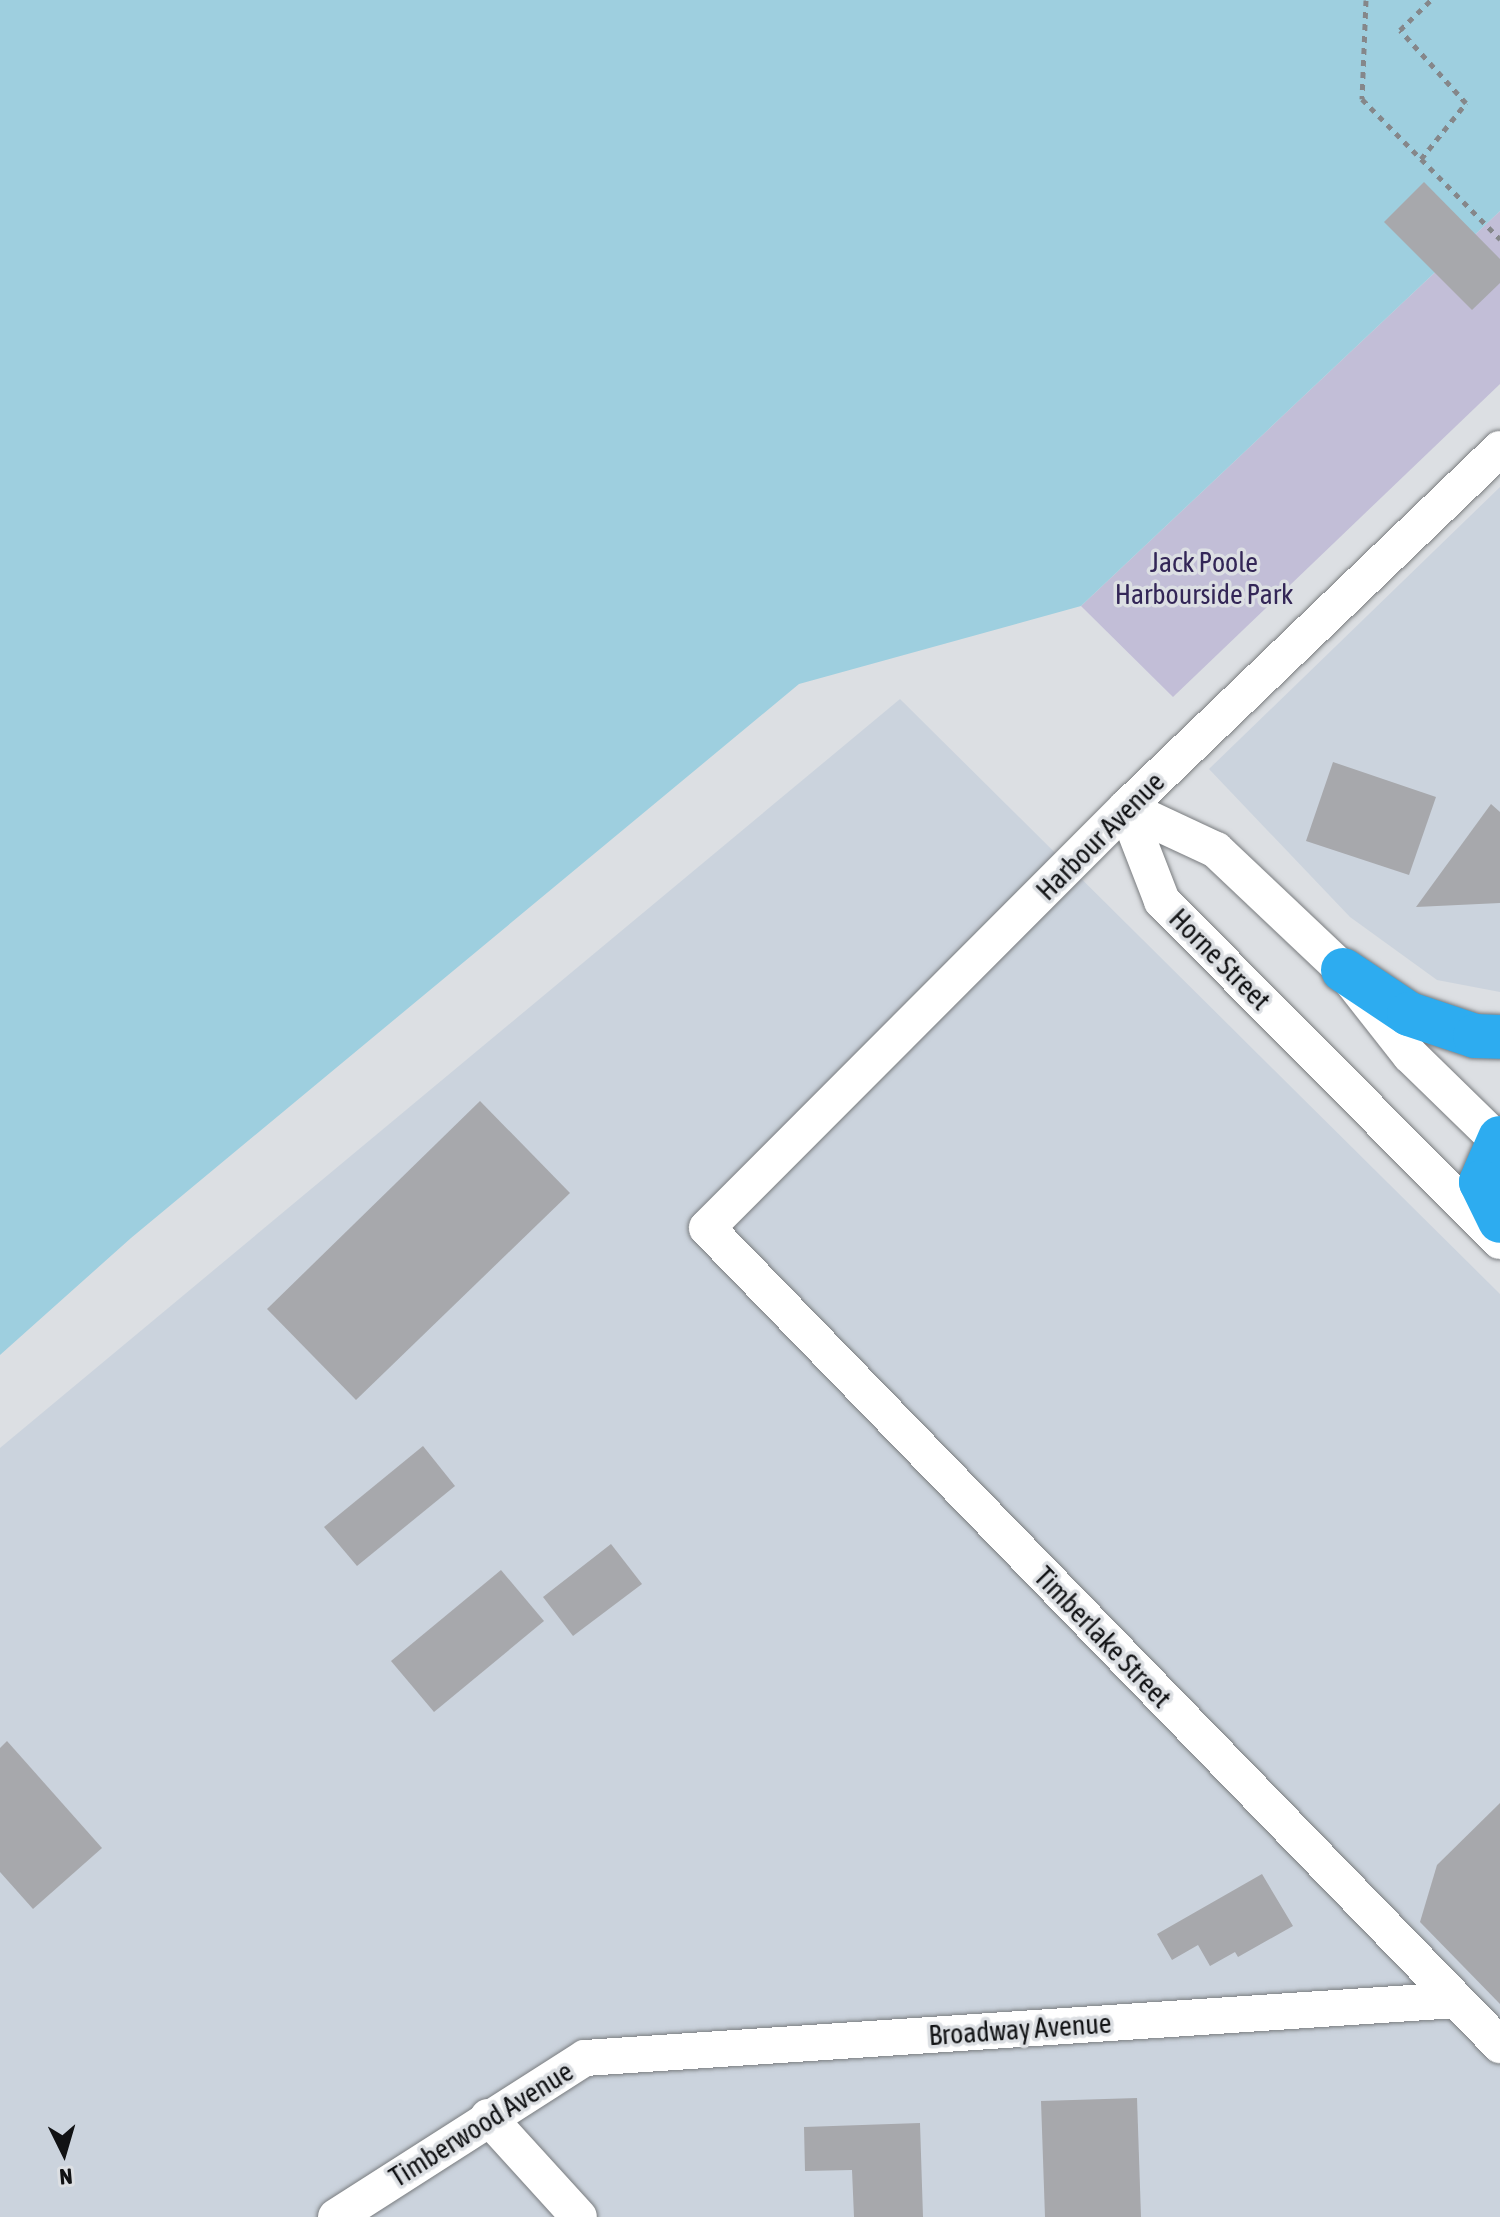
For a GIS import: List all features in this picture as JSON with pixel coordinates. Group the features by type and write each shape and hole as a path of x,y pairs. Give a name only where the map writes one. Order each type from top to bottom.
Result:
{"highway":[{"path":"1343,970 1409,1014 1475,1036 1500,1037"},
{"path":"1499,1139 1481,1182 1500,1221"}],"street":[{"name":"Harbour Avenue","path":"707,1228 1126,808 1500,449"},
{"path":"1126,808 1216,850 1343,970 1410,1055 1499,1139"},
{"name":"Horne Street","path":"1126,808 1162,901 1500,1241"},
{"name":"Timberlake Street","path":"707,1228 1500,2045"},
{"name":"Broadway Avenue","path":"585,2058 1455,2000"},
{"name":"Timberwood Avenue","path":"336,2217 488,2117 585,2058"},
{"path":"488,2117 579,2217"}],"path":[{"path":"1366,0 1362,99 1500,239"},
{"path":"1421,159 1466,103 1400,30 1431,0"}],"shaded area":[{"path":"1500,487 1500,992 1437,980 1350,917 1209,769"},
{"path":"900,699 1500,1294 1500,2217 0,2217 0,1448"}],"green space":[{"name":"Jack Poole Harbourside Park","path":"1500,211 1500,384 1173,697 1081,606"}],"water":[{"path":"0,0 1500,0 1500,211 1081,606 799,684 131,1238 0,1355"}],"building":[{"path":"1424,182 1500,259 1500,283 1472,310 1384,222"},
{"path":"1333,762 1436,797 1409,875 1306,841"},
{"path":"1491,804 1500,812 1500,903 1416,907"},
{"path":"480,1101 570,1193 356,1400 267,1309"},
{"path":"423,1446 455,1486 357,1566 324,1527"},
{"path":"611,1544 642,1584 573,1636 543,1597"},
{"path":"501,1570 544,1621 434,1712 391,1661"},
{"path":"7,1741 102,1848 33,1909 0,1872 0,1748"},
{"path":"1500,1803 1500,2004 1420,1922 1437,1865"},
{"path":"1262,1874 1293,1926 1238,1957 1235,1952 1210,1966 1198,1945 1172,1960 1157,1934"},
{"path":"1137,2098 1141,2217 1045,2217 1041,2101"},
{"path":"920,2123 923,2217 854,2217 852,2170 805,2171 804,2127"}]}
